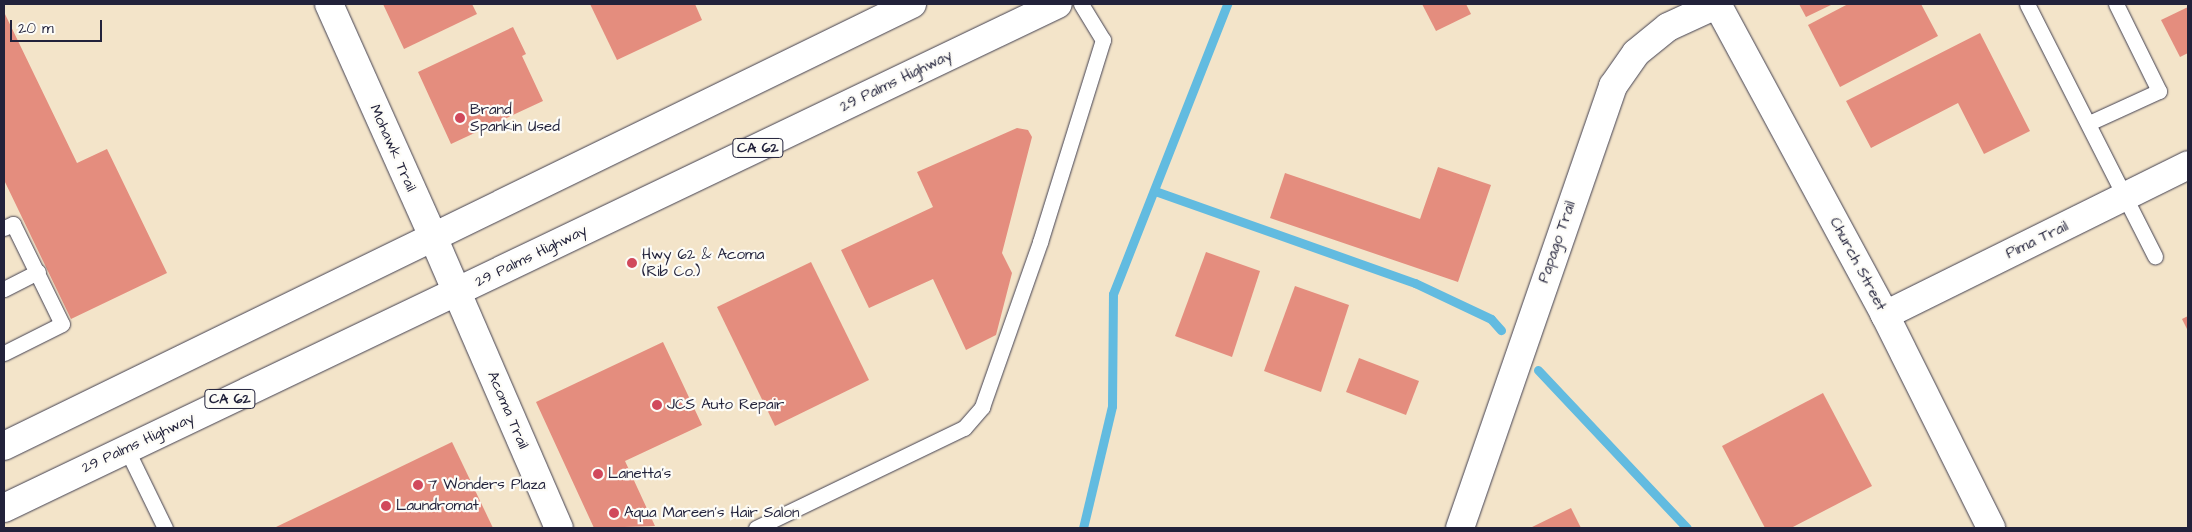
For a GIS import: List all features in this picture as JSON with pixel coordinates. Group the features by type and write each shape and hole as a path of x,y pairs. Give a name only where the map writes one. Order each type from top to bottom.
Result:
{"main road":[{"name":"Mohawk Trail","path":"328,4 457,292"},
{"path":"4,446 912,4"},
{"name":"29 Palms Highway","path":"4,508 1058,4"},
{"name":"Church Street","path":"1718,4 1885,315 1991,528"},
{"name":"Papago Trail","path":"1460,528 1613,86 1636,53 1668,27 1718,4"},
{"name":"Pima Trail","path":"1885,315 2188,165"},
{"name":"Acoma Trail","path":"457,292 559,528"}],"lane":[{"path":"756,528 964,428 982,407 1040,242 1102,40 1081,4"},
{"path":"2027,4 2155,256"},
{"path":"2089,123 2159,91 2116,4"},
{"path":"4,228 13,224 62,324 4,353"},
{"path":"4,289 38,272"},
{"path":"126,448 165,528"}],"building":[{"path":"383,4 472,4 477,14 404,49"},
{"path":"590,4 695,4 702,20 617,60"},
{"path":"1422,4 1466,4 1471,14 1436,31"},
{"path":"1799,4 1833,4 1806,17"},
{"path":"1848,4 1921,4 1938,36 1840,87 1808,25"},
{"path":"2188,7 2188,53 2180,57 2161,20"},
{"path":"4,12 77,163 107,149 167,273 71,319 4,180"},
{"path":"513,27 526,54 522,56 543,101 451,144 418,72"},
{"path":"1980,33 2030,131 1984,154 1958,103 1871,148 1846,101"},
{"path":"1017,128 1028,130 1032,137 1002,253 1012,273 996,335 966,350 933,279 869,308 841,250 933,207 917,172"},
{"path":"1438,167 1491,185 1458,282 1270,218 1285,173 1420,219"},
{"path":"1206,252 1260,271 1232,357 1175,336"},
{"path":"811,262 869,380 775,426 717,307"},
{"path":"1295,286 1349,305 1321,392 1264,371"},
{"path":"2188,316 2188,331 2182,319"},
{"path":"663,342 702,425 625,461 655,526 594,528 536,402"},
{"path":"1359,358 1419,381 1406,415 1346,392"},
{"path":"1823,393 1872,486 1791,528 1765,528 1722,446"},
{"name":"7 Wonders Plaza","path":"452,442 493,528 274,528"},
{"path":"1571,508 1581,528 1530,528"}],"waterway":[{"path":"1083,528 1112,406 1113,294 1227,4"},
{"path":"1155,191 1415,283 1491,319 1501,330"},
{"path":"1538,370 1687,528"}],"place":[{"name":"Brand Spankin Used","path":"460,118"},
{"name":"Hwy 62 & Acoma (Rib Co.)","path":"632,263"},
{"name":"JCS Auto Repair","path":"657,405"},
{"name":"Lanetta's","path":"598,474"},
{"name":"7 Wonders Plaza","path":"418,485"},
{"name":"Laundromat","path":"386,506"},
{"name":"Aqua Mareen's Hair Salon","path":"614,513"}]}
